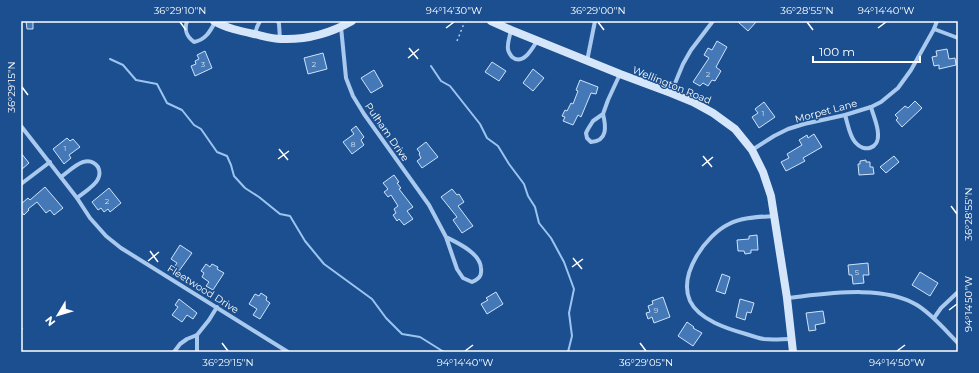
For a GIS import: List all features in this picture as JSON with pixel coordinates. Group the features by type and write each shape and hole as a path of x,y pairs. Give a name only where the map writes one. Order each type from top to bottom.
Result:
{"street":[{"path":"187,21 185,26 186,32 189,38 194,42 205,37 210,31 214,21 238,31 280,39 304,38 341,28 352,21"},
{"path":"256,34 260,21"},
{"path":"278,21 280,39"},
{"name":"Wellington Road","path":"492,21 503,23 511,30 537,41 693,102 713,113 735,129 752,150 763,172 771,196 787,298 793,352"},
{"path":"587,61 595,21"},
{"path":"671,93 683,64 691,50 713,21"},
{"name":"Morpet Lane","path":"752,150 788,129 846,115 882,102 898,88 911,70 937,21"},
{"name":"Pulham Drive","path":"341,28 346,78 353,96 429,206 446,237 457,269 463,278 472,282 479,279 481,273 480,263 474,255 466,248 446,237"},
{"path":"934,29 958,38"},
{"path":"511,30 508,50 510,55 516,59 521,59 531,52 537,41"},
{"path":"603,114 593,121 588,128 586,133 590,142 596,142 600,139 606,129 603,114 620,74"},
{"path":"846,115 854,142 860,147 866,149 873,147 877,143 878,135 871,107"},
{"name":"Fleetwood Drive","path":"21,126 50,162 90,218 106,236 121,248 288,352"},
{"path":"21,184 50,162"},
{"path":"61,177 83,162 93,162 98,167 100,172 96,183 77,198"},
{"path":"774,216 730,223 716,231 695,259 688,274 687,288 690,301 696,310 720,325 763,339 791,340"},
{"path":"787,298 841,292 861,292 899,297 916,304 934,318 958,343"},
{"path":"934,318 940,308 958,292"},
{"path":"174,352 180,344 197,335 217,307"},
{"path":"196,352 197,335"}],"path":[{"path":"457,41 465,21"}],"building":[{"path":"26,21 33,21 33,29 27,29"},
{"path":"737,21 757,21 748,31"},
{"path":"717,41 727,47 716,67 721,71 715,81 712,80 708,86 703,83 700,86 693,82 709,58 704,55 708,48 712,50"},
{"path":"947,49 949,59 955,58 956,65 939,69 939,65 934,66 932,57 937,56 936,51"},
{"path":"205,51 212,68 195,76 191,66 196,64 195,61 199,59 197,55"},
{"path":"323,53 327,69 308,74 304,58"},
{"path":"492,62 506,71 499,81 485,72"},
{"path":"533,69 544,78 533,91 523,83"},
{"path":"374,70 383,86 371,93 361,78"},
{"path":"580,80 598,87 596,94 591,93 581,117 578,115 573,125 563,121 565,117 562,116 565,110 567,111 571,103 573,104"},
{"path":"915,101 922,108 902,127 896,120 898,118 895,115 905,106 908,108"},
{"path":"764,102 775,117 759,128 752,117 758,113 755,109"},
{"path":"356,126 364,137 361,140 364,145 352,154 343,142 354,134 351,130"},
{"path":"814,134 822,147 803,158 805,161 786,171 781,162 789,158 787,154 802,145 799,140 807,135 808,138"},
{"path":"67,138 70,141 73,139 80,147 69,155 71,158 64,164 53,149"},
{"path":"426,142 438,157 422,168 417,161 421,158 417,149"},
{"path":"21,153 29,163 21,170"},
{"path":"894,156 899,162 886,173 880,167"},
{"path":"866,160 866,162 870,162 870,167 873,167 874,174 859,175 858,164 860,164 860,161"},
{"path":"394,175 399,182 397,183 401,188 399,189 413,207 407,211 413,219 404,225 399,219 397,221 393,215 396,213 394,209 398,206 391,195 388,197 384,192 388,189 383,183"},
{"path":"45,187 63,208 54,215 50,210 46,213 37,202 28,209 29,210 24,215 21,211 21,204 28,198 30,200"},
{"path":"109,188 121,203 110,212 108,209 104,212 101,208 98,210 92,202"},
{"path":"452,189 457,195 459,194 464,202 458,206 473,226 462,233 453,220 457,217 441,197"},
{"path":"757,235 758,250 751,250 751,253 745,254 744,251 738,251 737,240 749,239 749,236"},
{"path":"180,245 192,253 179,271 174,267 177,263 171,259"},
{"path":"868,263 869,275 863,275 864,283 853,284 852,275 849,275 848,265"},
{"path":"206,264 210,267 212,264 218,267 217,269 224,273 213,290 206,286 209,282 202,277 204,273 201,271"},
{"path":"920,272 938,283 930,296 912,285"},
{"path":"722,274 730,277 725,294 716,291"},
{"path":"496,292 503,304 487,314 481,304 488,300 486,298"},
{"path":"261,293 267,297 266,300 270,303 260,319 253,315 257,309 249,304 255,294 259,296"},
{"path":"663,297 670,317 654,323 652,317 648,319 646,313 650,312 648,306 653,304 652,301"},
{"path":"179,299 197,313 193,319 187,315 182,322 172,315 178,307 175,305"},
{"path":"740,299 754,303 751,313 747,312 745,320 736,317"},
{"path":"823,311 825,323 815,325 816,330 809,331 806,313"},
{"path":"687,322 694,327 693,328 702,333 693,346 678,336"}],"waterway":[{"path":"110,59 123,65 136,80 157,84 167,103 182,110 194,125 201,129 217,152 227,156 234,176 245,188 280,214 290,216 305,241 324,264 372,299 386,318 402,334 420,337 444,352"},
{"path":"431,66 441,81 450,86 480,124 487,138 498,146 524,184 528,196 535,207 539,223 551,238 564,262 574,289 569,313 572,336 568,352"}]}
